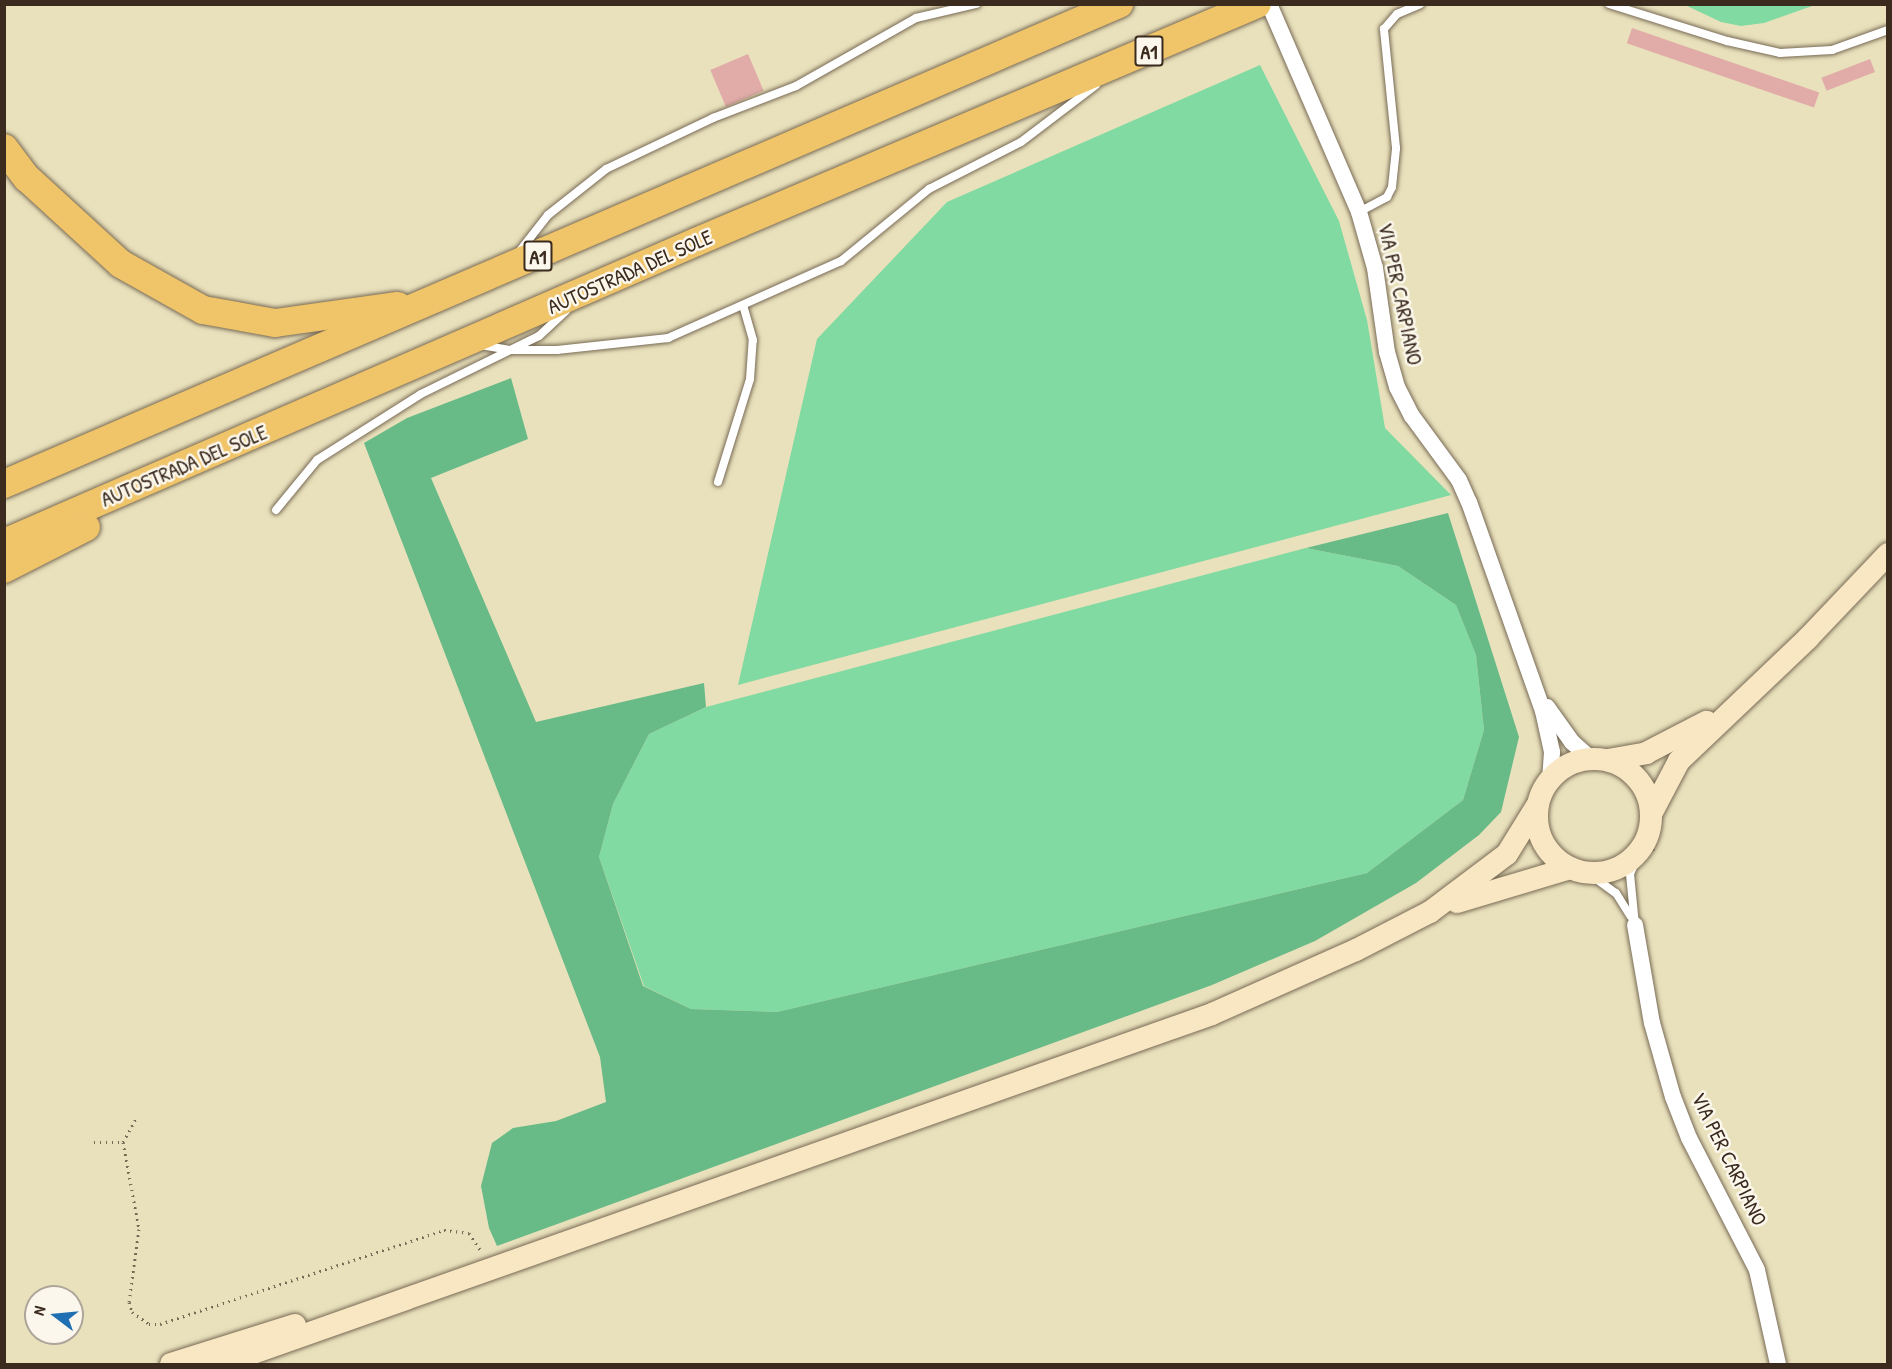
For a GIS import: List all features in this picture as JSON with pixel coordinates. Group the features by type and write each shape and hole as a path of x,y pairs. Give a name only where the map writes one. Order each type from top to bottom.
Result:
{"highway":[{"name":"A1","path":"4,484 436,301 1119,4"},
{"name":"AUTOSTRADA DEL SOLE","path":"4,543 1257,4"},
{"path":"4,148 27,177 121,264 202,310 275,323 436,301"},
{"path":"4,569 307,413"}],"main road":[{"path":"1430,912 1579,870 1607,871 1645,853 1648,833 1656,819 1679,761 1754,690 1887,554"},
{"path":"222,1365 1148,1040 1356,950 1430,912 1507,854 1538,804 1550,779 1561,769 1599,759 1646,753 1669,744 1754,690"},
{"path":"1599,759 1625,767 1639,780 1648,796 1656,819"},
{"path":"1538,804 1538,823 1543,841 1554,857 1579,870"},
{"path":"171,1365 269,1331 365,1314"}],"street":[{"name":"VIA PER CARPIANO","path":"1269,4 1359,212 1375,268 1387,352 1397,387 1412,416 1459,480 1534,686 1550,738 1550,779"},
{"name":"VIA PER CARPIANO","path":"1534,686 1565,733 1599,759"},
{"name":"VIA PER CARPIANO","path":"1635,925 1652,1023 1673,1097 1689,1138 1757,1270 1778,1365"}],"lane":[{"name":"A1","path":"503,272 548,215 606,169 713,118 796,86 916,18 976,4"},
{"path":"1359,212 1387,197 1392,187 1396,148 1384,28 1397,14 1420,4"},
{"path":"1610,4 1727,41 1780,53 1832,50 1887,30"},
{"path":"468,342 510,350 557,350 668,338 841,261 929,189 1021,142 1132,58"},
{"path":"276,510 317,460 420,394 539,336 590,289"},
{"path":"718,482 750,379 753,340 743,305"},
{"name":"VIA PER CARPIANO","path":"1635,925 1630,874 1645,853"},
{"name":"VIA PER CARPIANO","path":"1579,870 1616,893 1635,925"}],"path":[{"path":"1645,853 1656,819"},
{"path":"137,1117 123,1142 139,1229 129,1302 132,1312 149,1324 160,1324 444,1230 457,1230 476,1239 489,1271"},
{"path":"93,1142 123,1142"}],"green space":[{"path":"1685,5 1815,5 1764,23 1741,26 1721,22"},
{"path":"1260,65 1339,221 1367,320 1385,428 1451,495 738,685 817,339 947,202"},
{"path":"511,378 528,439 431,478 536,722 704,683 706,707 649,734 613,804 599,857 643,986 691,1009 777,1012 1367,873 1463,800 1484,730 1476,655 1456,605 1398,566 1306,548 1448,513 1519,737 1501,812 1479,835 1416,883 1315,941 1212,985 497,1246 489,1228 481,1186 492,1143 513,1128 556,1121 606,1102 600,1057 364,443 407,418"},
{"path":"1306,548 1398,566 1456,605 1476,655 1484,730 1463,800 1367,873 777,1012 691,1009 644,986 599,857 613,804 649,734 706,707"}],"building":[{"path":"1632,28 1819,92 1814,108 1627,43"},
{"path":"748,54 764,91 726,107 710,70"},
{"path":"1870,59 1875,72 1826,91 1821,78"}]}
